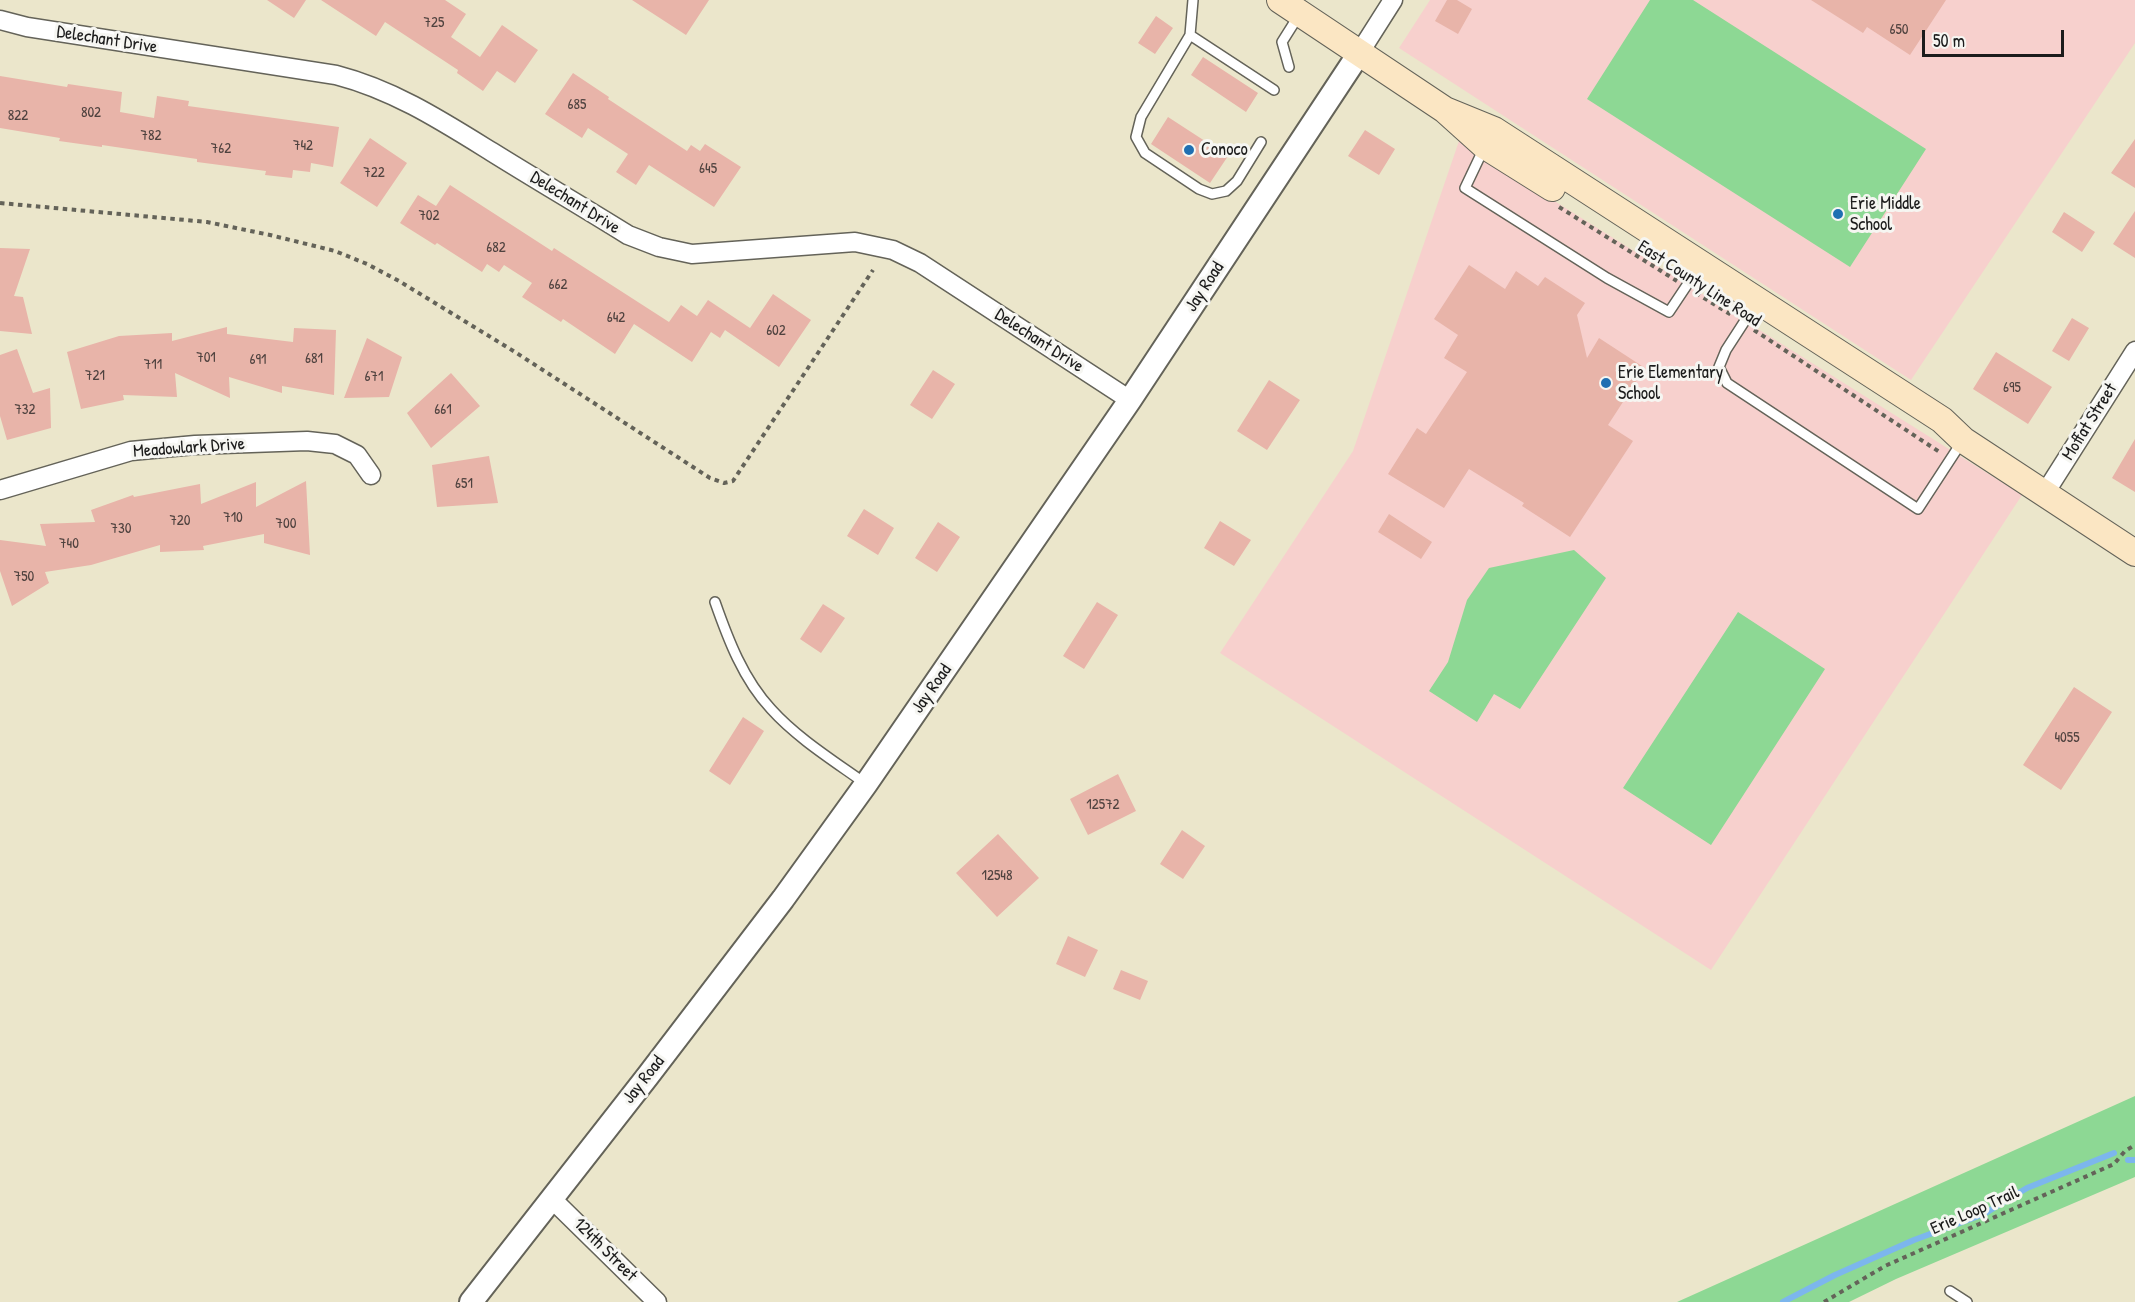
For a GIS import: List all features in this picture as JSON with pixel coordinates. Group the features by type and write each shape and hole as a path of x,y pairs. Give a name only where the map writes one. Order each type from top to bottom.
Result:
{"main road":[{"name":"East County Line Road","path":"1290,7 1445,110 1485,146 1748,316 1923,428 1963,440"},
{"name":"East County Line Road","path":"1445,110 1494,130 1942,420 1963,440 2135,553"}],"street":[{"path":"1360,52 1393,0"},
{"name":"Delechant Drive","path":"0,20 27,27 336,75 365,82 428,112 628,235 659,246 692,254 855,242 892,250 920,263 1130,400"},
{"name":"Jay Road","path":"471,1302 783,899 866,784 1130,400 1360,52"},
{"name":"Moffat Street","path":"2045,493 2135,351"},
{"name":"Meadowlark Drive","path":"0,490 131,451 195,445 307,441 335,444 357,456 371,475"},
{"name":"124th Street","path":"552,1199 657,1302"}],"lane":[{"path":"1193,0 1190,35 1141,117 1136,137 1145,153 1199,189 1212,194 1226,191 1237,181 1261,142"},
{"path":"1289,67 1282,42 1290,7"},
{"path":"1190,35 1274,90"},
{"path":"1485,146 1465,188 1607,278 1669,312 1691,279"},
{"path":"1748,316 1726,350 1719,367 1727,383 1918,509 1963,440"},
{"path":"715,602 747,678 771,709 817,749 866,784"},
{"path":"1950,1291 1967,1302"}],"path":[{"path":"0,203 207,222 335,251 367,264 399,281 515,352 710,478 723,483 733,482 873,270"},
{"name":"Erie Loop Trail","path":"1824,1302 1886,1266 2114,1164 2125,1151 2135,1145"}],"shaded area":[{"name":"Erie Middle School","path":"1430,0 2135,0 2135,43 1911,380 1399,48"},
{"path":"1459,141 2022,495 1711,970 1220,653 1353,451"}],"green space":[{"path":"1650,0 1693,0 1926,149 1850,267 1587,99"},
{"path":"1574,550 1606,578 1520,709 1494,694 1477,722 1429,691 1448,662 1467,600 1489,568"},
{"path":"1738,612 1825,669 1711,845 1623,788"},
{"path":"2135,1096 2135,1177 1896,1279 1849,1302 1677,1302"}],"building":[{"path":"267,0 306,0 294,18"},
{"path":"321,0 445,0 466,14 451,37 480,57 502,25 538,50 515,83 497,71 483,91 457,73 458,70 385,22 376,36"},
{"path":"632,0 709,0 686,35"},
{"path":"1447,0 1457,0 1472,9 1458,34 1435,21"},
{"path":"1811,0 1946,0 1910,55 1867,27 1863,33"},
{"path":"1156,16 1173,28 1155,54 1138,43"},
{"name":"Conoco","path":"1203,57 1258,93 1246,112 1191,75"},
{"path":"573,73 687,151 691,145 700,151 705,144 741,167 714,207 649,165 636,185 616,172 628,154 588,128 582,138 545,114"},
{"path":"0,76 67,87 68,84 122,92 120,112 154,118 157,96 189,101 188,106 339,127 333,167 311,163 310,172 293,170 292,178 265,175 266,171 197,162 197,159 102,145 102,147 59,141 60,138 0,128"},
{"name":"Conoco","path":"1168,117 1228,156 1210,183 1151,144"},
{"path":"1365,130 1395,149 1379,175 1348,156"},
{"path":"370,138 407,163 377,207 340,183"},
{"path":"2135,139 2135,188 2111,173"},
{"path":"450,185 552,251 554,248 669,322 681,305 697,316 708,300 750,328 773,294 811,320 779,367 725,330 720,338 711,332 692,362 634,324 615,354 563,319 561,322 522,297 532,283 504,265 499,272 487,264 482,272 437,243 435,245 400,223 418,195 436,206"},
{"path":"2135,211 2135,258 2113,244"},
{"path":"2064,212 2095,232 2082,252 2052,232"},
{"path":"0,248 30,249 14,296 23,297 32,334 0,331"},
{"name":"Erie Elementary School","path":"1469,265 1505,289 1516,271 1538,286 1545,277 1585,303 1577,315 1587,358 1599,338 1645,368 1608,425 1633,441 1570,537 1522,506 1524,503 1469,469 1444,508 1388,474 1417,428 1426,434 1467,372 1444,358 1458,335 1434,319"},
{"path":"2072,318 2089,328 2069,361 2052,351"},
{"path":"227,327 227,334 293,342 294,328 336,330 334,395 282,386 282,393 229,377 230,398 175,373 177,397 123,395 124,400 81,409 67,352 119,336 172,333 172,341"},
{"path":"367,338 402,357 389,397 344,398"},
{"path":"17,349 33,393 50,388 51,428 7,440 0,416 0,355"},
{"path":"1996,352 2052,387 2028,424 1973,389"},
{"path":"933,370 955,384 932,419 910,405"},
{"path":"451,373 480,406 431,448 407,413"},
{"path":"1269,380 1300,400 1267,450 1237,431"},
{"path":"2135,439 2135,492 2112,478"},
{"path":"489,456 498,503 437,507 432,465"},
{"path":"306,481 310,555 264,543 264,534 203,546 204,550 160,552 160,545 91,565 45,572 49,583 12,606 0,571 0,540 46,546 40,524 95,522 91,510 133,495 134,497 200,484 201,504 256,482 256,507"},
{"path":"864,509 894,528 878,555 847,536"},
{"path":"1389,514 1432,542 1421,559 1378,532"},
{"path":"1220,521 1251,540 1234,566 1204,548"},
{"path":"938,522 960,537 937,572 915,558"},
{"path":"1097,602 1118,615 1084,669 1063,656"},
{"path":"823,604 845,618 821,653 800,639"},
{"path":"2074,687 2112,712 2061,790 2023,765"},
{"path":"743,717 764,731 730,785 709,771"},
{"path":"1118,774 1136,811 1088,835 1070,799"},
{"path":"1182,830 1205,846 1183,879 1160,864"},
{"path":"998,834 1039,878 997,917 956,873"},
{"path":"1068,936 1098,950 1085,977 1056,964"},
{"path":"1121,970 1148,981 1140,1000 1113,989"}],"waterway":[{"path":"1783,1302 1835,1275 1914,1240 1984,1214 2027,1188 2114,1153"},
{"path":"2128,1160 2135,1160"}],"place":[{"name":"Conoco","path":"1189,150"},
{"name":"Erie Middle School","path":"1838,214"},
{"name":"Erie Elementary School","path":"1606,383"}]}
